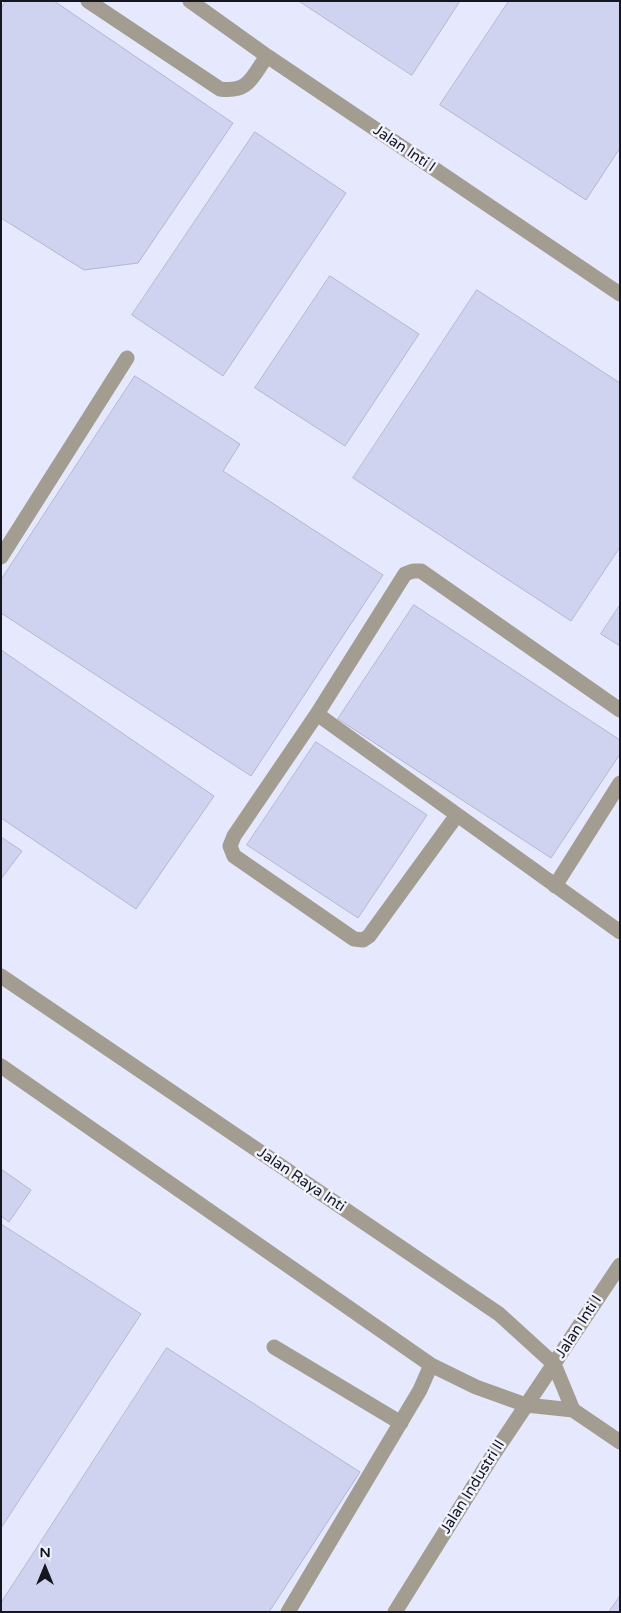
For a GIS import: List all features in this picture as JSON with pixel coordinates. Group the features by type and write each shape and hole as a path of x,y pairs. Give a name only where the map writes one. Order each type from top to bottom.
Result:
{"street":[{"path":"88,1 220,89 232,91 245,86 267,56"},
{"name":"Jalan Inti I","path":"190,1 267,56 620,294"},
{"path":"1,557 127,358"},
{"path":"457,815 369,936 363,940 354,939 234,856 230,846 234,836 317,714 405,574 421,571 620,710"},
{"path":"317,714 620,932"},
{"path":"556,886 620,783"},
{"name":"Jalan Raya Inti","path":"1,976 498,1314 554,1364 573,1410"},
{"path":"1,1066 431,1365 476,1386 526,1405 573,1410 620,1442"},
{"name":"Jalan Inti I","path":"554,1364 620,1265"},
{"path":"274,1347 401,1423"},
{"name":"Jalan Industri II","path":"395,1612 493,1455 554,1364"},
{"path":"288,1612 401,1423 420,1390 431,1365"}],"shaded area":[{"path":"1,1 620,1 620,1612 1,1612"}],"building":[{"path":"6,1 54,1 233,123 138,263 84,270 1,218 1,9"},
{"path":"299,1 460,1 412,75"},
{"path":"509,1 620,1 620,148 586,200 440,105"},
{"path":"255,132 346,193 223,376 132,315"},
{"path":"330,276 419,334 345,446 255,388"},
{"path":"477,290 620,383 620,547 571,621 353,478"},
{"path":"135,376 240,444 223,471 383,575 251,776 1,613 1,580"},
{"path":"414,605 620,740 620,754 551,858 338,719"},
{"path":"620,605 620,646 601,634"},
{"path":"1,650 214,796 136,909 1,818"},
{"path":"316,742 427,815 358,918 247,845"},
{"path":"1,837 22,851 1,879"},
{"path":"1,1169 31,1190 9,1222 1,1216"},
{"path":"1,1224 141,1314 1,1528"},
{"path":"167,1348 360,1472 269,1612 1,1612 1,1603"},
{"path":"620,1596 620,1612 609,1612"}]}
